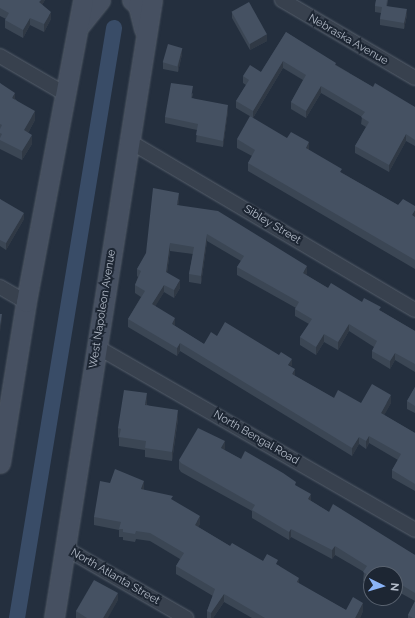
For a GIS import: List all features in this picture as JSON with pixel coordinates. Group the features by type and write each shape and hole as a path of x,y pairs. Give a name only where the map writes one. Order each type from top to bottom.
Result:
{"main road":[{"path":"0,463 26,302 67,95 83,0"},
{"path":"78,30 83,19 100,0"},
{"path":"132,0 138,5 146,38"},
{"name":"West Napoleon Avenue","path":"54,618 152,0"}],"street":[{"name":"Nebraska Avenue","path":"282,0 415,78"},
{"path":"0,56 67,95"},
{"name":"Sibley Street","path":"129,141 415,310"},
{"path":"0,287 26,302"},
{"name":"North Bengal Road","path":"97,347 415,530"},
{"name":"North Atlanta Street","path":"65,548 186,618"}],"building":[{"path":"0,0 41,0 39,2 51,12 44,24 30,18 23,30 5,20 9,13 0,8"},
{"path":"376,0 387,0 386,6 407,9 404,23 380,19 382,7 375,6"},
{"path":"249,2 267,34 249,44 232,12"},
{"path":"286,32 336,63 335,65 373,87 375,83 415,107 415,140 406,134 389,165 355,146 369,122 361,117 365,112 321,86 306,111 291,102 306,75 283,61 253,111 236,101 249,80 243,76 250,65 261,72"},
{"path":"168,44 182,48 177,66 163,62"},
{"path":"0,83 15,93 12,98 35,111 24,130 32,135 22,151 0,140 2,134 0,133 0,129 2,125 0,124"},
{"path":"171,83 193,86 191,98 228,105 223,141 196,135 198,124 165,117"},
{"path":"250,116 287,138 291,132 309,142 306,148 342,169 340,172 398,205 403,199 415,206 415,210 412,215 415,217 415,260 248,163 255,150 237,139"},
{"path":"153,188 179,193 177,205 218,211 307,266 303,273 328,288 331,283 362,302 364,298 381,307 379,310 415,331 415,364 395,353 390,361 372,351 377,341 349,324 338,342 324,334 316,347 300,337 312,319 295,309 299,302 237,267 244,256 207,234 201,276 189,274 194,247 170,243 166,272 180,280 174,290 164,285 152,304 175,318 172,324 204,344 211,332 217,336 225,322 279,355 281,352 292,359 288,365 295,369 292,374 334,398 338,390 361,403 372,384 391,395 381,413 415,433 415,484 392,470 401,454 369,436 366,441 359,437 352,448 180,343 177,348 128,319 145,291 135,285 141,271 137,269 146,253"},
{"path":"0,199 24,213 6,243 0,240"},
{"path":"0,314 2,314 0,326"},
{"path":"415,387 415,406 407,401"},
{"path":"124,390 147,393 145,405 178,410 172,452 145,448 146,441 119,437 121,429 118,428"},
{"path":"198,428 225,441 221,448 241,459 245,451 296,482 295,485 311,494 308,499 329,512 333,504 415,555 415,593 403,586 403,566 367,566 335,546 332,550 291,529 289,532 252,510 255,505 181,463 179,460"},
{"path":"115,469 144,481 141,489 173,496 171,499 200,516 195,525 230,546 232,543 263,561 267,554 278,560 276,564 299,578 297,582 346,610 353,597 363,603 355,618 265,618 224,594 211,613 207,611 215,589 176,566 184,553 150,533 136,531 135,534 123,532 123,529 119,529 121,522 94,517 100,481 110,483"},
{"path":"94,580 118,593 103,618 87,618 76,611"},
{"path":"415,601 415,618 413,618 408,615"}],"waterway":[{"path":"17,618 114,28"}]}
